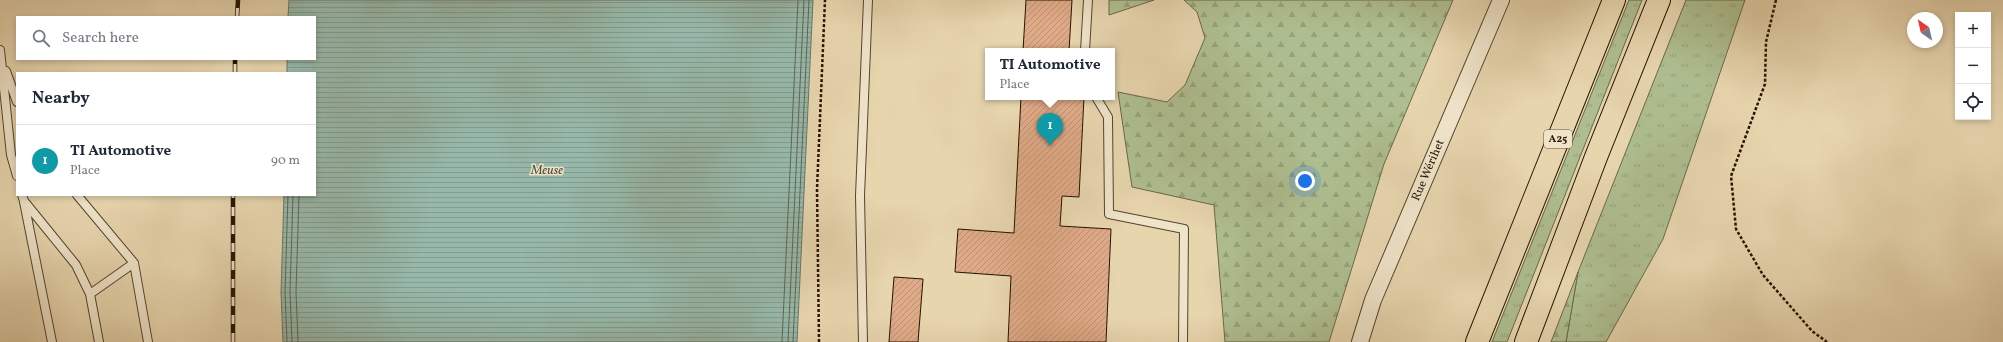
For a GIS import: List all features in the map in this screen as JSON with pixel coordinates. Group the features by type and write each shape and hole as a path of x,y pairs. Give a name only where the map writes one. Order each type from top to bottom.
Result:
{"highway":[{"name":"A25","path":"1477,342 1614,0"},
{"path":"1526,342 1596,157 1659,0"}],"street":[{"name":"Rue Wérihet","path":"1360,342 1373,300 1501,0"}],"lane":[{"path":"863,342 860,196 868,0"},
{"path":"1085,48 1088,0"},
{"path":"0,50 11,155 16,172"},
{"path":"1,59 16,99"},
{"path":"1098,100 1108,117 1109,214 1184,229 1183,342"},
{"path":"78,196 134,263 148,342"},
{"path":"23,198 76,264 90,294 99,342"},
{"path":"23,198 52,342"},
{"path":"90,294 134,263"}],"path":[{"path":"819,342 817,189 825,0"},
{"path":"1776,0 1766,42 1765,84 1731,176 1736,229 1763,275 1812,331 1827,342"}],"green space":[{"path":"1109,0 1154,0 1109,15"},
{"path":"1184,0 1453,0 1384,164 1329,342 1225,342 1214,205 1132,187 1118,92 1167,102 1185,85 1205,38 1197,12"},
{"path":"1629,0 1642,0 1507,342 1492,342"},
{"path":"1686,0 1745,0 1663,239 1606,342 1566,342 1578,272"},
{"path":"1578,272 1566,342 1551,342"}],"water":[{"name":"Meuse","path":"289,0 813,0 797,342 283,342 281,292 284,196 316,196 316,72 287,72 287,60 316,60 316,16 288,16"}],"building":[{"path":"1026,0 1072,0 1069,48 1023,48"},
{"path":"1021,100 1084,100 1079,197 1062,196 1060,226 1111,229 1106,342 1008,342 1011,276 955,272 958,229 1014,233"},
{"path":"894,277 923,279 918,342 889,342"}],"railway":[{"path":"237,16 238,0"},
{"path":"235,60 235,72"},
{"path":"233,196 233,342"}],"place":[{"name":"TI Automotive","path":"1050,146"}]}
